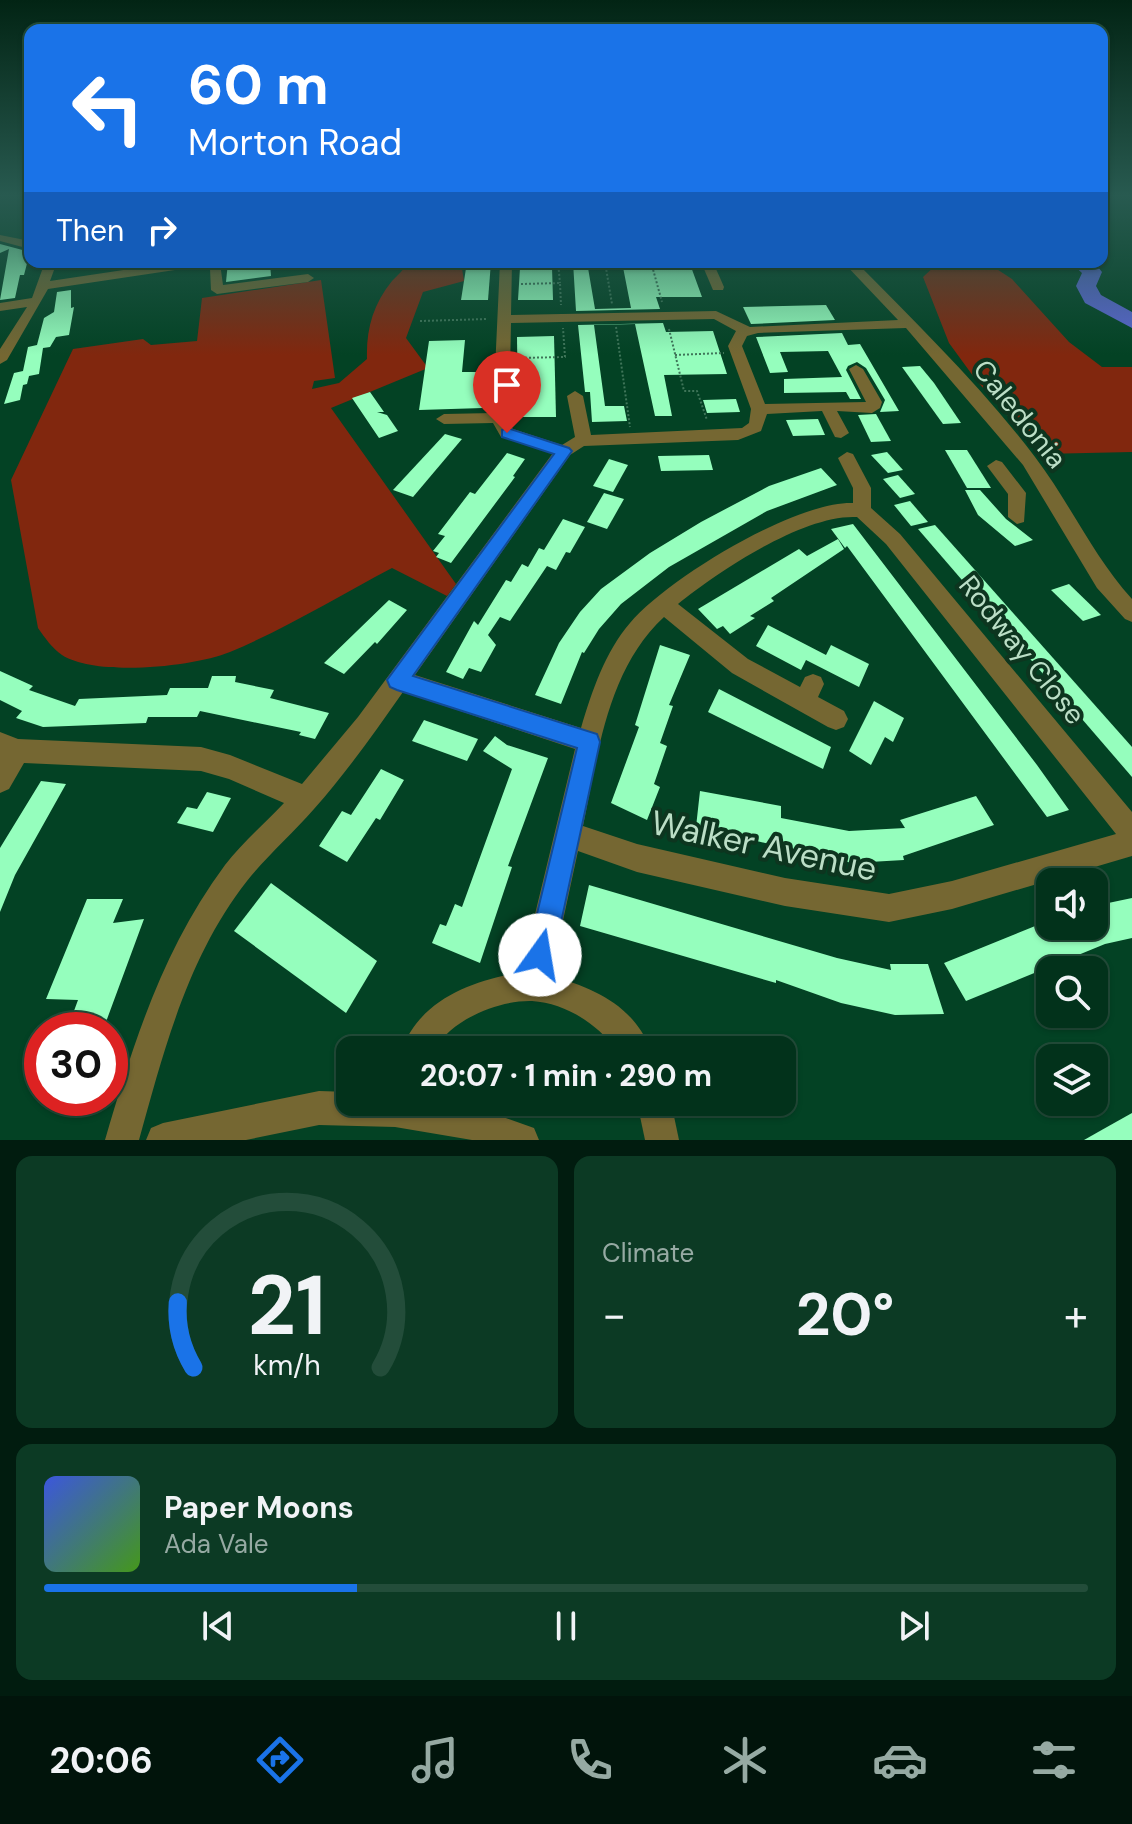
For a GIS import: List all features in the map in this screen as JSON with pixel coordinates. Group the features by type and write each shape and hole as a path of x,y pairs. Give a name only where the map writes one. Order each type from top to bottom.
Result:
{"street":[{"path":"0,360 37,301 49,268"},
{"path":"44,286 124,279 176,268"},
{"path":"216,268 217,290 308,278"},
{"path":"506,268 501,425 507,433 564,451"},
{"path":"710,268 718,287"},
{"name":"Caledonia","path":"855,268 910,324 1029,461 1104,582 1132,613"},
{"path":"0,307 37,301"},
{"path":"505,319 716,315 747,331"},
{"path":"122,1140 150,1041 185,954 237,872 306,799 366,725 564,451 584,441 738,435 753,430 760,420 759,409 738,353 737,337 747,331 910,324"},
{"path":"759,409 875,406 856,369"},
{"path":"575,396 584,441"},
{"path":"827,406 841,433"},
{"path":"444,419 502,418"},
{"path":"533,986 589,742 618,657 637,630 664,605 731,558 788,526 822,512 844,508 862,510 862,488 847,458"},
{"path":"996,466 1017,493 1017,517"},
{"path":"1017,493 1054,497"},
{"name":"Rodway Close","path":"862,510 893,539 1132,833"},
{"path":"664,605 722,653 809,693 836,719"},
{"path":"397,680 589,742"},
{"path":"0,780 9,748 201,759 230,767 306,799"},
{"name":"Walker Avenue","path":"569,834 637,858 785,892 889,908 952,895 1132,843"},
{"path":"425,1036 430,1028 457,1010 508,988 533,986 592,1004 618,1023 626,1036"},
{"path":"163,1140 319,1108 336,1108"},
{"path":"445,1116 522,1140"},
{"path":"657,1116 662,1140"}],"path":[{"path":"559,268 560,283"},
{"path":"606,268 632,438"},
{"path":"653,268 671,316 675,355 684,391 697,391 711,436"},
{"path":"420,321 505,319"},
{"path":"675,355 738,353"}],"shaded area":[{"path":"404,268 462,268 464,281 423,292 406,338 428,368 331,408 456,584 447,596 392,568 271,633 214,657 170,665 120,668 77,662 55,649 38,628 11,480 73,349 143,339 151,345 197,341 202,298 321,280 335,378 314,381 312,389 339,383 367,359 369,328 375,308"},
{"path":"933,268 995,268 1012,279 1069,342 1102,367 1132,367 1132,452 1042,454 976,380 949,343 923,277"}],"building":[{"path":"0,248 16,248 24,250 26,268 24,275 20,275 15,298 0,300 9,249 0,253"},
{"path":"227,268 270,268 271,276 226,282"},
{"path":"466,268 491,268 488,300 461,300"},
{"path":"520,268 552,268 553,300 518,300"},
{"path":"573,268 588,268 595,309 631,308 623,268 691,268 702,297 656,297 660,309 576,311"},
{"path":"71,290 71,308 74,307 69,335 56,337 50,347 43,348 39,374 29,376 27,384 23,385 20,400 4,404 14,373 23,371 28,347 37,345 44,318 54,312 57,292"},
{"path":"826,305 835,320 751,324 743,307"},
{"path":"663,323 666,332 713,331 727,374 664,375 672,416 655,416 635,324 594,325 605,406 624,406 627,421 592,422 590,392 585,392 578,325"},
{"path":"842,333 848,345 860,344 899,411 880,412 885,400 866,368 857,362 846,370 861,399 850,399 846,392 784,393 784,379 842,377 828,351 780,352 788,372 770,373 756,337"},
{"path":"554,336 556,417 518,417 517,337"},
{"path":"465,340 462,372 484,372 483,408 419,410 429,341"},
{"path":"920,366 961,423 943,424 902,367"},
{"path":"370,392 384,412 377,412 387,415 398,431 379,438 352,398"},
{"path":"736,399 740,412 707,413 703,400"},
{"path":"876,414 891,441 871,442 858,415"},
{"path":"818,419 825,435 793,436 786,420"},
{"path":"445,434 462,439 413,497 393,490"},
{"path":"945,450 967,450 991,488 967,488"},
{"path":"887,452 903,470 888,473 871,455"},
{"path":"507,453 525,459 515,477 451,563 436,557 439,553 433,551 445,536 438,534 470,492 475,494"},
{"path":"709,455 713,470 661,471 658,456"},
{"path":"609,459 628,465 613,492 593,486"},
{"path":"821,468 837,485 767,511 669,567 621,604 599,629 582,652 561,704 535,695 559,643 580,612 601,589 650,553 701,522 769,486"},
{"path":"898,475 915,494 900,498 883,479"},
{"path":"965,490 980,490 1006,519 1033,540 1015,546 978,515"},
{"path":"604,493 624,499 607,529 587,522"},
{"path":"910,501 928,522 911,526 894,505"},
{"path":"563,519 585,527 556,570 547,566 510,621 500,617 488,635 496,645 481,672 469,668 463,679 446,672 474,621 478,625 506,580 511,582 522,564 528,567 539,548 544,550"},
{"path":"853,524 1069,810 1047,817 847,546 845,548 831,529"},
{"path":"935,525 1132,747 1132,777 918,529"},
{"path":"838,539 844,549 771,598 774,601 750,616 755,618 730,634 723,626 717,629 698,609 799,549 807,556"},
{"path":"1069,584 1101,615 1083,621 1051,590"},
{"path":"389,600 407,610 377,644 375,642 344,674 324,663"},
{"path":"768,625 826,655 831,645 869,664 859,687 806,660 801,670 756,646"},
{"path":"660,645 690,655 669,705 673,706 660,743 667,746 654,784 660,787 647,820 611,803 639,727 635,725"},
{"path":"0,671 33,686 29,690 75,706 79,699 167,695 170,688 208,688 212,676 236,676 235,682 274,690 270,698 329,713 315,739 299,735 301,732 200,711 197,717 148,717 146,723 43,727 16,718 22,711 0,700"},
{"path":"719,689 831,747 823,769 708,712"},
{"path":"874,701 904,718 893,742 885,737 871,765 849,751"},
{"path":"424,720 478,739 467,761 412,741"},
{"path":"495,736 507,745 548,758 508,866 512,867 480,963 432,943 440,924 446,926 455,904 462,907 512,769 483,751"},
{"path":"381,769 404,780 380,820 376,818 347,862 319,846 342,811 351,815"},
{"path":"41,781 66,784 15,875 0,912 0,848"},
{"path":"700,791 781,806 781,818 849,831 905,828 900,820 976,796 994,825 903,856 904,860 852,863 696,827"},
{"path":"207,792 231,798 213,832 177,823 187,807 197,809"},
{"path":"271,883 377,961 346,1013 234,931"},
{"path":"589,885 837,958 891,970 890,964 928,964 944,1014 895,1015 841,1003 776,980 776,983 580,926"},
{"path":"1132,898 1132,938 1105,944 1076,956 1036,956 1036,972 966,1001 944,963 1036,926 1036,940 1108,940 1108,903"},
{"path":"87,899 123,899 113,923 144,919 110,1012 74,1012 78,1000 46,999"},
{"path":"1132,1113 1132,1140 1084,1140 1107,1127"}],"waterway":[{"path":"1087,268 1092,272 1086,286 1092,299 1132,321"}],"route":[{"path":"507,433 564,451 397,680 589,742 540,955"}]}
